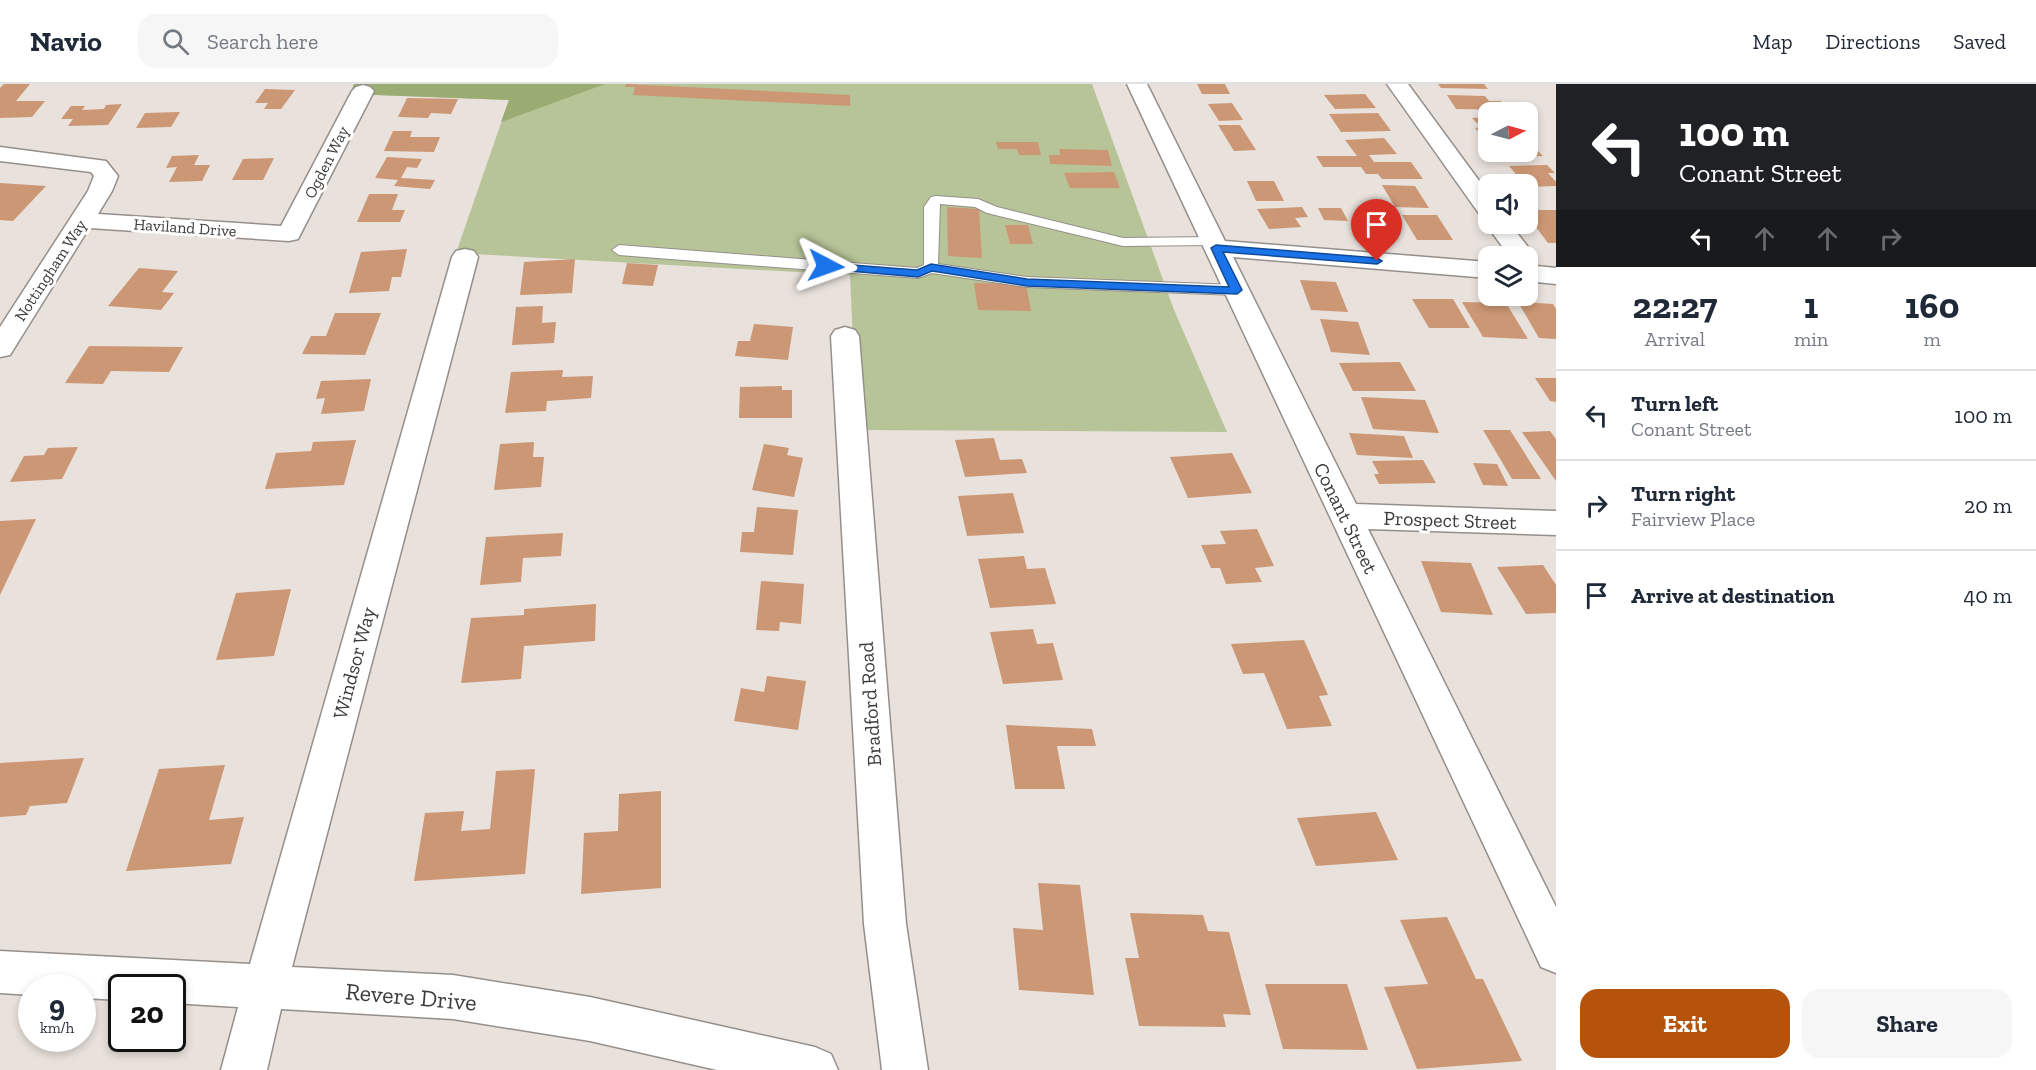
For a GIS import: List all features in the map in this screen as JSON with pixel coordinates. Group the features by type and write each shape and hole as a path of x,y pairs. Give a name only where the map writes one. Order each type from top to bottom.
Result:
{"street":[{"name":"Conant Street","path":"1137,84 1556,952"},
{"path":"1397,84 1478,196"},
{"name":"Ogden Way","path":"289,234 363,91"},
{"name":"Nottingham Way","path":"0,154 98,166 106,176 100,191 0,348"},
{"name":"Haviland Drive","path":"82,220 289,234"},
{"path":"1506,234 1515,246"},
{"path":"1214,245 1478,269"},
{"name":"Windsor Way","path":"244,1070 465,257"},
{"name":"Bradford Road","path":"845,336 885,924 905,1070"},
{"name":"Prospect Street","path":"1344,516 1556,523"},
{"name":"Revere Drive","path":"0,972 453,997 590,1019 815,1070"}],"lane":[{"path":"931,268 931,207 936,200 978,203 992,210 1123,242 1214,245"},
{"path":"619,250 918,273 931,268 1027,282 1237,290"}],"green space":[{"path":"354,84 1092,84 1174,310 1227,432 857,430 850,275 456,253 509,100 350,94"},
{"path":"354,84 605,84 501,122 509,100 350,94"}],"building":[{"path":"4,84 30,84 16,101 45,101 32,117 0,118 0,88"},
{"path":"626,84 850,95 850,106 633,95 635,87 625,87"},
{"path":"1197,84 1225,84 1230,94 1202,94"},
{"path":"1438,84 1484,84 1488,89 1441,88"},
{"path":"265,89 295,90 281,109 264,109 268,103 255,103"},
{"path":"1365,94 1376,108 1335,109 1324,95"},
{"path":"1447,95 1485,96 1489,101 1502,102 1478,102 1478,109 1456,109"},
{"path":"407,98 458,99 451,114 431,113 428,118 398,117"},
{"path":"1232,103 1243,120 1219,121 1208,104"},
{"path":"122,104 108,125 68,126 73,119 61,119 71,106 85,106 82,110 104,109 106,105"},
{"path":"180,112 171,127 136,128 145,113"},
{"path":"1378,113 1391,131 1341,132 1329,114"},
{"path":"1218,125 1240,125 1256,150 1234,151"},
{"path":"393,131 412,131 410,137 440,137 434,152 384,151"},
{"path":"1384,138 1397,154 1369,155 1374,162 1411,162 1423,179 1382,179 1378,174 1366,174 1361,167 1323,167 1316,156 1357,156 1345,140"},
{"path":"996,142 1038,142 1041,155 1019,155 1017,149 998,149"},
{"path":"1059,149 1108,150 1112,166 1050,164 1049,155 1060,155"},
{"path":"199,155 194,165 210,165 202,181 169,182 177,167 166,168 172,156"},
{"path":"387,157 422,159 417,168 407,167 401,178 435,180 430,189 394,186 398,180 375,178"},
{"path":"274,158 263,180 232,180 243,159"},
{"path":"1547,165 1555,173 1548,173 1556,182 1556,186 1538,187 1538,174 1516,174 1509,166"},
{"path":"1114,172 1120,188 1070,188 1064,173"},
{"path":"1247,181 1274,181 1284,201 1256,201"},
{"path":"0,183 46,186 13,221 0,220"},
{"path":"1382,185 1415,186 1429,208 1395,207"},
{"path":"369,194 398,194 392,210 405,210 400,222 357,222"},
{"path":"947,207 979,209 982,258 948,256"},
{"path":"1302,207 1308,217 1295,218 1301,227 1269,229 1257,209"},
{"path":"1318,208 1341,208 1348,221 1324,220"},
{"path":"1538,210 1556,210 1556,243 1548,243 1538,230"},
{"path":"1402,215 1437,215 1453,240 1417,240"},
{"path":"1005,225 1028,225 1033,244 1010,244"},
{"path":"407,249 401,277 392,277 389,291 349,293 361,252"},
{"path":"575,259 572,293 520,295 524,262"},
{"path":"627,263 658,265 653,286 622,284"},
{"path":"139,268 178,271 162,292 174,293 161,310 108,306"},
{"path":"1300,280 1336,282 1348,312 1311,310"},
{"path":"974,283 1026,284 1031,311 978,310"},
{"path":"1412,299 1453,299 1470,328 1429,328"},
{"path":"1462,302 1478,302 1478,306 1508,306 1528,339 1483,337"},
{"path":"1553,304 1556,309 1556,339 1539,338 1520,306"},
{"path":"543,306 542,323 556,322 554,343 512,345 516,307"},
{"path":"335,313 381,313 365,355 302,354 311,336 326,336"},
{"path":"1320,319 1358,322 1370,355 1331,352"},
{"path":"754,324 793,327 788,360 735,356 738,341 750,341"},
{"path":"89,346 183,347 169,372 111,371 103,384 65,383"},
{"path":"1400,362 1416,391 1353,391 1339,363"},
{"path":"563,370 562,377 593,376 591,398 547,401 546,411 505,413 511,372"},
{"path":"1535,378 1556,378 1556,402 1550,401"},
{"path":"371,379 364,411 321,414 325,398 316,399 321,381"},
{"path":"782,386 782,390 792,390 792,418 739,418 740,387"},
{"path":"1361,397 1425,400 1439,433 1373,429"},
{"path":"1483,430 1510,430 1541,479 1512,479"},
{"path":"1550,431 1556,439 1556,481 1522,432"},
{"path":"1349,433 1404,436 1413,458 1357,455"},
{"path":"994,438 1000,460 1022,459 1027,473 965,477 955,440"},
{"path":"356,440 344,485 265,489 276,453 311,451 313,442"},
{"path":"534,442 533,457 544,457 541,487 494,490 500,444"},
{"path":"764,444 789,448 787,455 803,458 794,497 752,490"},
{"path":"78,447 62,479 10,482 24,456 44,455 48,448"},
{"path":"1232,453 1252,493 1188,498 1170,457"},
{"path":"1423,460 1436,483 1379,484 1374,474 1379,474 1372,461"},
{"path":"1473,463 1497,464 1508,486 1483,485"},
{"path":"1013,493 1024,533 967,536 958,496"},
{"path":"757,507 798,510 793,555 740,552 742,532 754,532"},
{"path":"36,519 0,595 0,521"},
{"path":"1257,529 1274,566 1255,568 1262,582 1226,584 1220,568 1211,568 1201,545 1226,544 1220,531"},
{"path":"563,533 561,556 523,558 521,582 480,585 486,537"},
{"path":"1024,556 1027,569 1045,568 1056,604 990,608 978,559"},
{"path":"1421,561 1471,563 1493,615 1441,612"},
{"path":"1543,565 1556,585 1556,613 1526,614 1497,567"},
{"path":"761,581 804,584 801,624 780,622 779,631 756,630"},
{"path":"291,589 274,656 216,660 236,593"},
{"path":"596,604 595,641 524,646 521,679 461,683 471,618 524,615 524,609"},
{"path":"1033,629 1037,644 1053,643 1063,680 1003,684 990,632"},
{"path":"1304,640 1328,695 1319,696 1332,726 1287,729 1264,673 1243,674 1231,644"},
{"path":"767,676 806,681 798,730 734,721 741,688 764,692"},
{"path":"1006,725 1092,729 1096,746 1057,746 1065,789 1015,789"},
{"path":"84,758 67,803 30,806 26,815 0,817 0,763"},
{"path":"225,765 209,820 244,817 231,864 126,871 159,769"},
{"path":"535,769 525,874 414,881 425,813 464,811 461,831 490,829 496,771"},
{"path":"661,791 661,888 581,894 584,833 618,831 619,794"},
{"path":"1376,812 1398,860 1316,866 1297,818"},
{"path":"1038,883 1080,885 1094,995 1019,990 1013,928 1043,930"},
{"path":"1130,913 1203,915 1208,931 1229,932 1251,1015 1223,1014 1226,1027 1139,1026 1125,958 1139,958"},
{"path":"1447,917 1476,979 1483,979 1522,1061 1417,1069 1384,987 1428,984 1400,920"},
{"path":"1265,984 1347,984 1368,1050 1283,1049"}],"route":[{"path":"826,266 918,273 931,268 1027,282 1237,290 1216,248 1377,261"}]}
